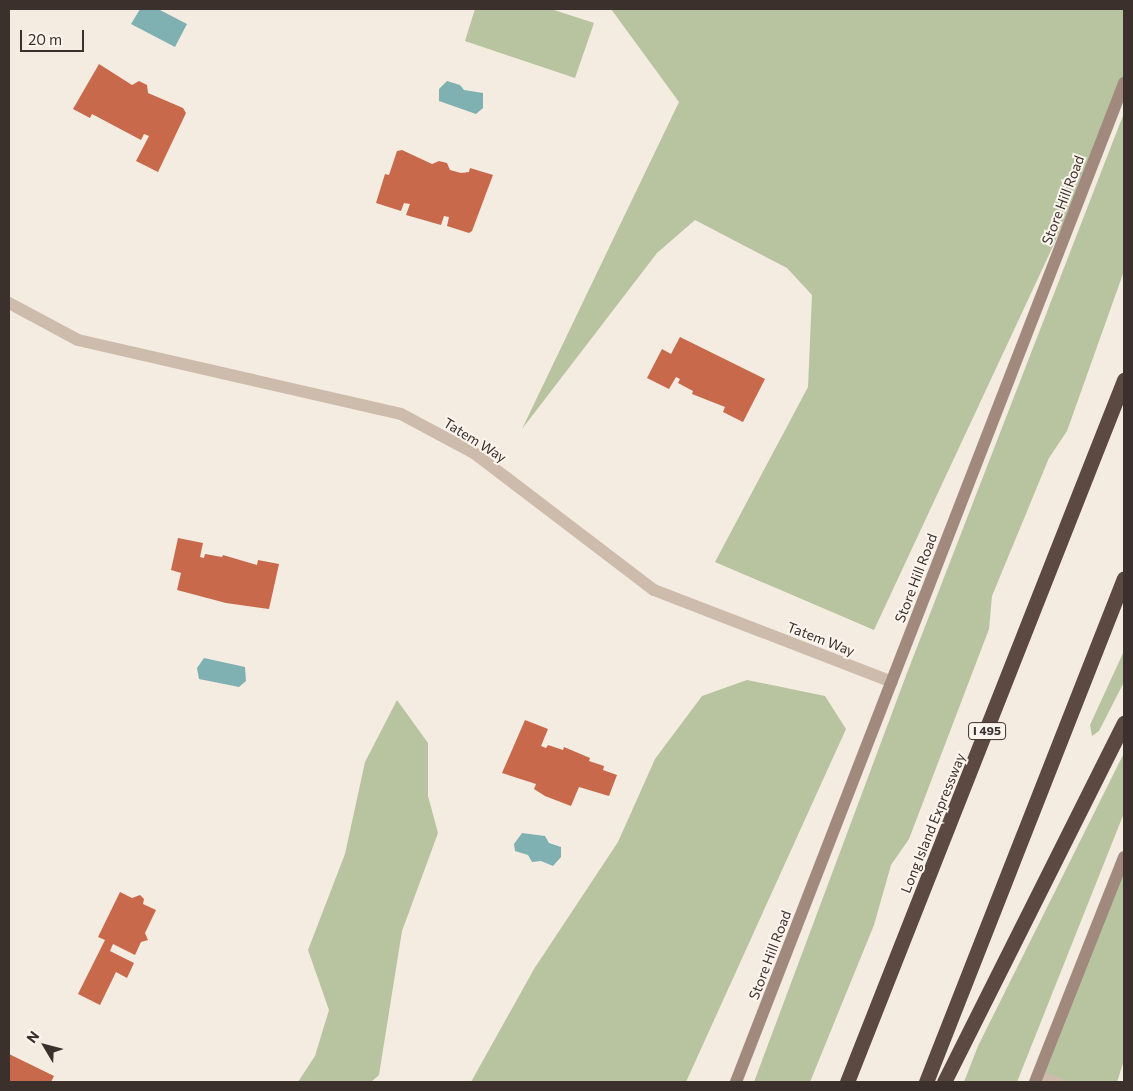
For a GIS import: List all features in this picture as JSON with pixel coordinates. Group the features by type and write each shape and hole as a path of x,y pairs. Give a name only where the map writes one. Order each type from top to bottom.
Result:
{"highway":[{"name":"Long Island Expressway","path":"848,1082 1124,380"},
{"path":"926,1082 1124,578"},
{"path":"944,1082 1124,722"}],"main road":[{"name":"Store Hill Road","path":"736,1082 1124,83"},
{"path":"1036,1078 1124,856"}],"street":[{"name":"Tatem Way","path":"9,304 78,340 401,414 474,453 654,590 892,682"}],"lane":[{"path":"1036,1078 1059,1082"}],"green space":[{"path":"475,9 551,9 594,23 575,78 465,41"},
{"path":"611,9 1124,9 1124,83 1103,139 874,630 715,562 808,387 812,295 787,268 695,220 657,253 522,429 679,102"},
{"path":"1124,113 1124,271 1067,431 1049,458 992,596 989,629 909,839 891,865 874,925 810,1082 754,1082 907,673"},
{"path":"1124,651 1124,682 1099,731 1092,736 1090,725"},
{"path":"747,680 825,696 846,729 686,1082 471,1082 534,969 618,842 655,759 702,696"},
{"path":"397,700 428,743 428,796 438,833 402,931 379,1075 371,1082 298,1082 315,1056 329,1010 308,950 345,854 365,762"},
{"path":"1124,753 1124,813 1017,1082 964,1082 978,1046"},
{"path":"1124,857 1124,1060 1117,1082 1035,1082"}],"water":[{"path":"140,9 158,9 187,24 175,47 131,24"},
{"path":"447,81 460,85 464,90 483,93 483,108 476,114 439,101 439,89"},
{"path":"204,658 245,667 246,681 239,687 199,679 197,668"},
{"path":"522,833 545,836 549,843 561,847 561,857 553,866 541,861 532,862 528,855 515,851 514,844"}],"building":[{"path":"99,64 132,85 139,81 147,85 148,93 183,108 186,113 158,172 136,161 149,136 144,134 141,140 92,114 90,118 73,109"},
{"path":"402,150 432,164 439,161 447,163 450,170 461,173 469,172 470,168 493,175 472,231 469,233 447,226 449,217 444,216 441,225 406,215 410,204 404,203 401,211 376,203 385,174 389,175 397,151"},
{"path":"680,337 765,379 743,422 723,412 725,407 692,394 693,391 678,383 680,379 676,377 669,389 647,378 662,349 671,354"},
{"path":"178,538 203,543 200,557 204,558 205,554 222,557 223,555 257,565 258,560 279,564 269,609 226,603 177,590 181,573 171,570"},
{"path":"525,720 548,729 541,746 546,748 548,745 563,750 564,747 590,758 589,761 604,766 603,770 617,775 609,796 579,787 571,806 545,796 534,789 536,784 502,773"},
{"path":"120,892 132,898 140,895 144,899 143,904 156,910 145,933 148,940 141,942 135,955 113,944 110,951 134,963 127,978 116,972 100,1005 78,994 105,940 98,937"},
{"path":"9,1054 54,1076 51,1082 9,1082"}]}
